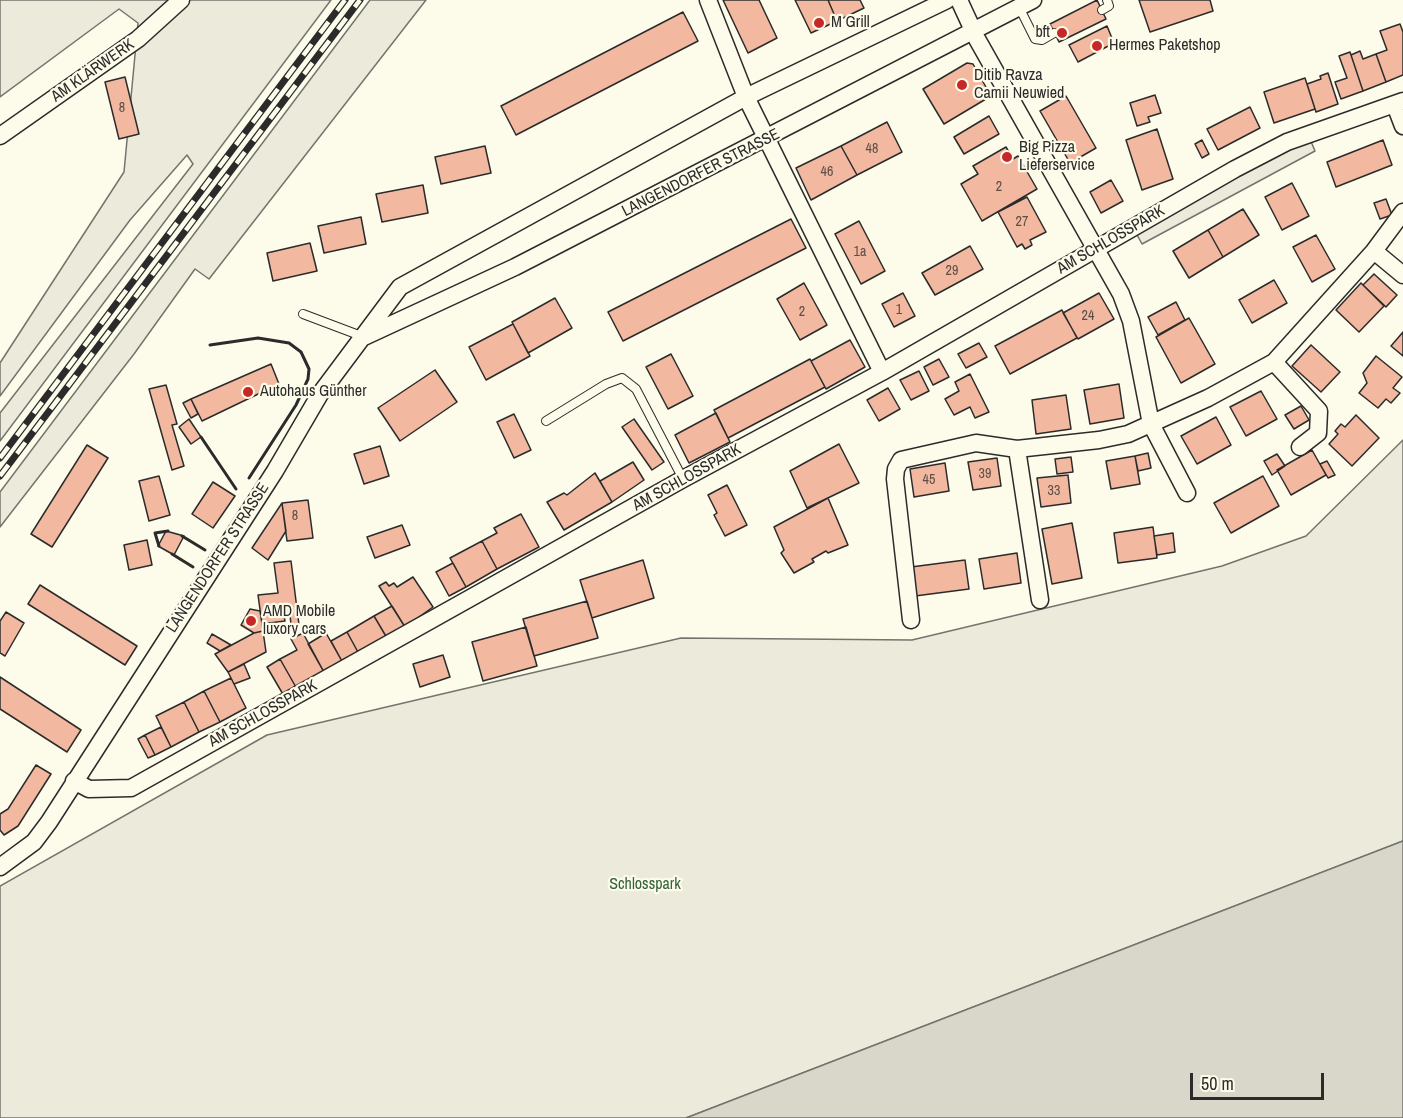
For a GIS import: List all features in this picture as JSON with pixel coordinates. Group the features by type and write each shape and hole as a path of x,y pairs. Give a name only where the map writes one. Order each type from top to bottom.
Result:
{"street":[{"name":"AM KLÄRWERK","path":"0,136 138,39 182,0"},
{"path":"708,0 746,97 882,372"},
{"name":"LANGENDORFER STRASSE","path":"74,781 275,471 320,394 400,287 746,97 947,0"},
{"path":"959,0 973,30 1121,294 1131,321 1151,424 1187,493"},
{"name":"LANGENDORFER STRASSE","path":"364,337 515,267 1026,4"},
{"path":"1399,103 1403,126"},
{"name":"AM SCHLOSSPARK","path":"74,781 89,789 131,788 683,479 882,372 1287,142 1399,103"},
{"path":"911,620 896,469 901,460 976,443 1017,449 1099,440 1128,434 1208,398 1274,362 1374,251 1403,212"},
{"path":"1374,251 1403,275"},
{"path":"1274,362 1319,411 1318,433 1300,447"},
{"path":"1017,449 1040,600"},
{"path":"0,867 34,842 74,781"}],"lane":[{"path":"1102,10 1109,6 1107,0"},
{"path":"1026,4 1035,39 1042,40 1054,33"},
{"path":"303,314 364,337"},
{"path":"546,421 606,384 622,378 636,389 683,479"}],"green space":[{"path":"0,0 331,0 0,441 0,413 193,164 187,155 130,220 0,396 0,363 124,172 138,23 119,9 0,97"},
{"path":"370,0 426,0 209,279 195,269 134,354 0,527 0,492"},
{"name":"Schlosspark","path":"1403,440 1403,841 686,1118 0,1118 0,886 267,735 681,638 912,640 1222,566 1306,536"}],"shaded area":[{"path":"1310,139 1315,151 1142,244 1135,231"},
{"path":"1403,841 1403,1118 686,1118"}],"building":[{"path":"723,0 759,0 777,38 748,53"},
{"path":"795,0 828,0 837,21 811,33"},
{"path":"828,0 860,0 864,8 837,21"},
{"path":"1097,0 1106,19 1059,42 1050,24"},
{"path":"1139,0 1210,0 1213,11 1150,32"},
{"path":"683,12 698,41 516,135 501,106"},
{"path":"1400,24 1403,32 1403,75 1386,82 1376,54 1387,50 1380,31"},
{"path":"1107,26 1114,43 1078,62 1069,45"},
{"path":"1360,51 1363,59 1376,54 1386,82 1363,91 1351,55"},
{"path":"1350,52 1363,91 1341,99 1335,82 1347,78 1339,56"},
{"path":"967,63 973,64 991,96 944,124 923,89"},
{"path":"1328,73 1338,104 1316,112 1307,84 1321,79 1320,76"},
{"path":"125,77 139,134 119,139 105,82"},
{"path":"1305,78 1315,109 1274,123 1264,92"},
{"path":"1155,95 1161,113 1148,117 1150,122 1137,126 1130,103"},
{"path":"1066,96 1096,148 1070,163 1040,111"},
{"path":"1250,107 1260,128 1218,150 1207,129"},
{"path":"989,116 999,134 964,154 954,137"},
{"path":"887,122 902,152 857,175 841,146"},
{"path":"1157,129 1173,179 1142,190 1126,140"},
{"path":"1202,140 1209,154 1202,158 1195,144"},
{"path":"1383,140 1392,165 1336,187 1327,162"},
{"path":"485,146 491,173 441,184 435,157"},
{"path":"841,146 857,175 811,200 796,168"},
{"path":"1006,147 1013,159 1018,156 1037,189 982,221 961,184 978,174 973,166"},
{"path":"1111,180 1123,201 1101,213 1090,192"},
{"path":"1292,183 1309,216 1282,230 1265,197"},
{"path":"423,185 428,213 382,222 376,194"},
{"path":"1027,197 1046,232 1030,240 1032,245 1025,249 1022,244 1017,247 998,212"},
{"path":"1386,199 1392,215 1380,219 1374,203"},
{"path":"1243,209 1259,235 1223,257 1208,230"},
{"path":"361,217 366,244 324,253 318,226"},
{"path":"791,219 806,248 623,341 608,312"},
{"path":"859,221 885,271 861,284 835,234"},
{"path":"1208,230 1223,257 1189,278 1173,251"},
{"path":"1316,235 1335,269 1312,282 1293,247"},
{"path":"310,243 317,271 273,281 267,253"},
{"path":"970,246 983,269 935,295 922,273"},
{"path":"1374,274 1397,295 1386,307 1363,285"},
{"path":"1274,280 1287,303 1252,323 1239,300"},
{"path":"804,283 827,325 800,340 777,299"},
{"path":"1361,283 1384,306 1359,332 1336,310"},
{"path":"903,293 915,316 894,327 882,304"},
{"path":"1099,293 1114,319 1078,339 1063,313"},
{"path":"555,298 572,328 528,353 512,322"},
{"path":"1176,302 1185,320 1158,335 1148,317"},
{"path":"1062,310 1077,338 1010,374 995,346"},
{"path":"1189,318 1215,364 1181,383 1156,337"},
{"path":"513,324 530,356 486,380 469,347"},
{"path":"1403,332 1403,356 1391,346"},
{"path":"850,340 865,367 826,389 811,361"},
{"path":"979,343 987,357 966,368 958,354"},
{"path":"1311,345 1340,372 1321,392 1292,366"},
{"path":"671,354 693,396 668,409 646,367"},
{"path":"1376,356 1402,377 1393,388 1400,393 1391,403 1386,399 1378,408 1359,393 1367,383 1363,373"},
{"path":"810,359 825,387 728,438 714,410"},
{"path":"939,359 949,377 933,385 924,367"},
{"path":"271,364 279,384 202,421 191,399"},
{"path":"435,370 457,402 400,441 378,408"},
{"path":"919,371 929,391 911,400 900,380"},
{"path":"970,374 989,412 975,418 970,407 954,415 945,399 959,391 955,382"},
{"path":"1119,384 1124,418 1090,424 1084,390"},
{"path":"166,385 177,424 172,425 184,466 172,470 149,389"},
{"path":"888,388 900,409 879,421 867,400"},
{"path":"1261,391 1277,419 1246,436 1230,407"},
{"path":"1066,395 1071,429 1036,434 1032,400"},
{"path":"191,399 198,414 191,418 183,403"},
{"path":"1301,406 1309,420 1294,429 1285,415"},
{"path":"716,413 730,442 689,463 675,435"},
{"path":"514,414 531,450 514,458 497,422"},
{"path":"1356,415 1379,438 1352,466 1329,444 1338,434 1335,431 1341,424 1345,427"},
{"path":"1216,417 1231,445 1197,464 1181,436"},
{"path":"189,419 201,437 191,444 179,427"},
{"path":"634,419 664,462 652,470 622,427"},
{"path":"839,444 859,483 807,508 790,471"},
{"path":"87,445 108,458 52,547 31,534"},
{"path":"380,446 389,476 364,484 354,454"},
{"path":"1312,450 1326,475 1291,495 1277,470"},
{"path":"1148,453 1151,468 1138,471 1135,456"},
{"path":"1277,454 1285,466 1272,475 1264,461"},
{"path":"1135,456 1140,484 1111,489 1106,461"},
{"path":"1071,457 1073,472 1057,474 1055,459"},
{"path":"997,458 1001,486 973,490 968,462"},
{"path":"1327,461 1335,475 1328,478 1320,464"},
{"path":"633,462 644,480 612,502 600,481"},
{"path":"945,463 949,491 914,497 910,469"},
{"path":"595,473 612,502 564,530 547,502 564,493 567,495"},
{"path":"1068,475 1071,503 1041,507 1037,478"},
{"path":"159,476 170,515 149,521 139,481"},
{"path":"1263,476 1279,506 1231,533 1214,503"},
{"path":"213,482 235,496 213,528 192,514"},
{"path":"727,485 747,525 725,536 714,515 717,513 708,495"},
{"path":"828,498 848,545 828,553 826,551 812,559 814,562 794,573 781,553 784,550 774,527"},
{"path":"308,500 313,538 287,541 282,503"},
{"path":"282,503 286,531 268,560 252,548"},
{"path":"521,514 539,547 497,569 482,541 497,533 494,528"},
{"path":"1072,523 1082,578 1052,584 1042,529"},
{"path":"402,525 410,545 375,558 367,537"},
{"path":"1153,527 1157,558 1118,563 1114,533"},
{"path":"166,531 184,536 174,555 158,546"},
{"path":"1173,533 1175,552 1157,555 1154,536"},
{"path":"147,540 152,565 129,570 124,545"},
{"path":"482,541 497,569 466,587 450,558"},
{"path":"1017,553 1021,583 984,589 979,559"},
{"path":"643,560 654,598 592,618 580,580"},
{"path":"965,560 969,589 915,596 911,567"},
{"path":"291,561 299,625 291,625 290,615 284,616 285,621 262,624 258,595 278,593 274,563"},
{"path":"453,563 466,587 449,596 436,572"},
{"path":"413,577 433,607 405,627 379,586 386,582 389,586 394,583 397,587"},
{"path":"40,585 137,646 125,665 28,604"},
{"path":"587,601 598,638 534,656 523,619"},
{"path":"392,606 405,627 387,638 374,616"},
{"path":"250,609 260,611 263,631 254,633 241,625"},
{"path":"6,612 24,623 5,656 0,653 0,621"},
{"path":"374,616 387,638 359,654 347,632"},
{"path":"526,627 537,666 483,681 472,642"},
{"path":"263,631 266,652 228,672 215,654 254,633"},
{"path":"347,632 359,654 343,663 331,641"},
{"path":"303,633 325,674 297,689 280,659 297,650 291,639"},
{"path":"326,633 343,663 325,674 308,644"},
{"path":"212,634 231,645 220,651 207,643"},
{"path":"443,655 450,677 420,687 413,664"},
{"path":"280,659 297,689 284,696 267,667"},
{"path":"244,664 250,678 234,684 228,672"},
{"path":"0,677 81,730 67,752 0,709"},
{"path":"231,678 246,708 220,722 204,691"},
{"path":"204,691 220,722 199,732 184,702"},
{"path":"184,702 199,732 171,747 156,716"},
{"path":"161,727 171,747 155,755 145,735"},
{"path":"145,735 155,755 148,758 138,739"},
{"path":"36,765 51,774 18,826 4,835 0,830 0,814 8,809"}],"railway":[{"path":"0,458 345,0"},
{"path":"0,476 360,0"}],"wall":[{"path":"210,345 258,338 289,343 301,352 309,369 308,379 296,405 249,478"},
{"path":"201,437 236,489"},
{"path":"159,546 155,533 168,531"},
{"path":"182,536 205,550"},
{"path":"172,554 193,567"}],"place":[{"name":"M Grill","path":"819,23"},
{"name":"bft","path":"1062,33"},
{"name":"Hermes Paketshop","path":"1097,46"},
{"name":"Ditib Ravza Camii Neuwied","path":"962,85"},
{"name":"Big Pizza Lieferservice","path":"1007,157"},
{"name":"Autohaus Günther","path":"248,392"},
{"name":"AMD Mobile luxory cars","path":"251,621"}]}
